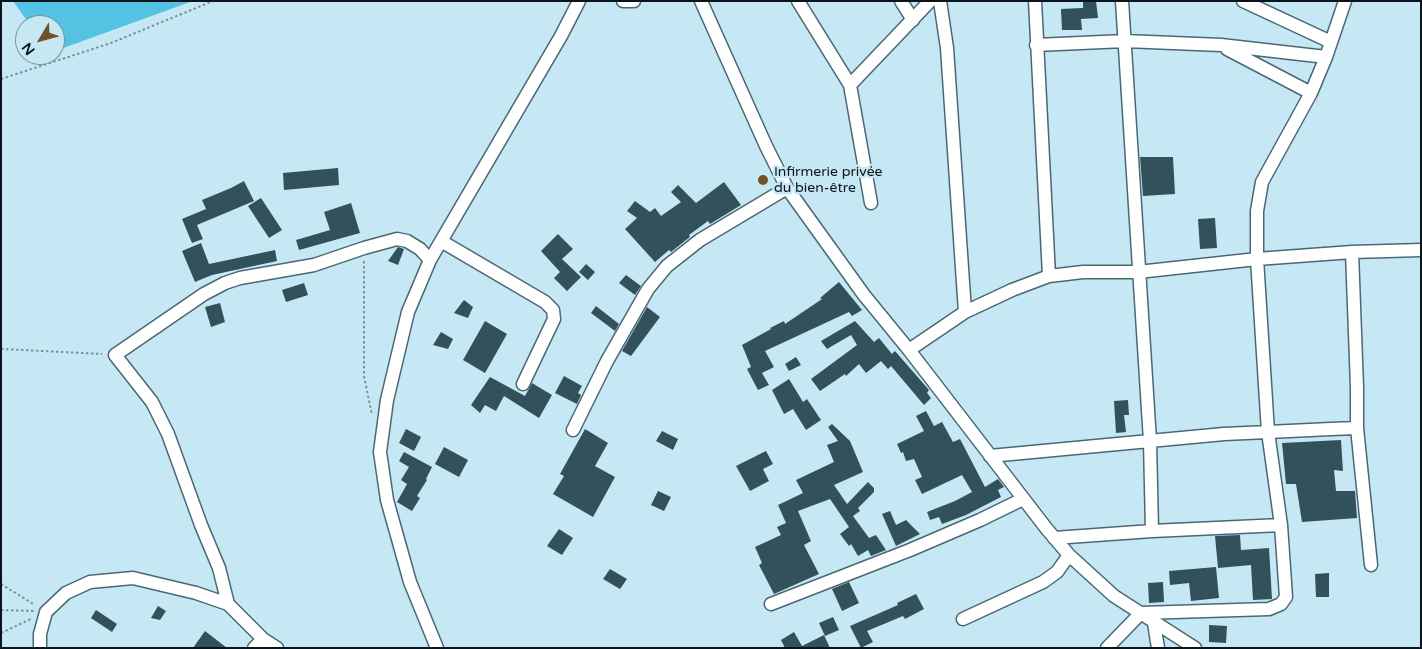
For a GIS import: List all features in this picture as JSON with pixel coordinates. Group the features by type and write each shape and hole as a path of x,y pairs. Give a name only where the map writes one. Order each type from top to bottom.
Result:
{"street":[{"path":"437,648 410,582 387,500 380,452 386,400 408,312 430,260 561,36 579,1"},
{"path":"623,1 634,1"},
{"path":"701,1 766,146 787,188 864,295 1069,555 1114,596 1195,648"},
{"path":"798,1 850,85 871,203"},
{"path":"901,1 913,20"},
{"path":"850,85 930,1"},
{"path":"940,1 947,48 959,197 965,312"},
{"path":"1034,1 1049,276"},
{"path":"1122,1 1150,441 1152,531"},
{"path":"1243,1 1332,42"},
{"path":"1107,648 1141,613 1270,609 1281,604 1286,597 1281,525 1268,432 1257,259 1257,211 1262,182 1311,93 1332,42 1345,1"},
{"path":"1036,45 1125,41 1221,45 1326,57"},
{"path":"1221,45 1311,93"},
{"path":"574,430 607,361 648,289 667,266 700,240 787,188"},
{"path":"277,648 258,643 228,604 218,568 168,434 152,402 115,355 190,303 240,278 314,265 398,239 407,241 430,260"},
{"path":"440,241 545,302 552,310 554,319 523,384"},
{"path":"909,350 965,312 1012,290 1049,276 1083,272 1138,272 1257,259 1352,252 1421,250"},
{"path":"1352,252 1357,428 1371,565"},
{"path":"990,456 1150,441 1268,432 1357,428"},
{"path":"771,604 910,550 1023,499"},
{"path":"1054,538 1281,525"},
{"path":"963,618 1043,582 1056,572 1069,555"},
{"path":"40,648 40,634 46,612 66,593 90,582 132,578 196,593 228,604"},
{"path":"1154,623 1158,648"}],"path":[{"path":"1,79 111,43 213,1"},
{"path":"364,248 364,376 374,424"},
{"path":"1,349 115,355"},
{"path":"1,584 46,612"},
{"path":"1,610 46,612"},
{"path":"1,633 46,612"}],"shaded area":[{"path":"13,1 193,1 65,47 65,15 23,15"}],"building":[{"path":"1096,1 1098,18 1081,19 1082,30 1062,30 1061,9 1083,8 1083,2"},
{"path":"1140,157 1173,157 1175,194 1143,196"},
{"path":"338,168 339,185 284,190 283,173"},
{"path":"244,181 254,201 197,225 203,239 192,243 182,219 206,209 202,200"},
{"path":"724,182 741,205 710,224 708,221 671,252 669,250 655,262 625,229 637,218 627,211 635,201 650,212 655,208 661,216 681,202 671,192 678,185 696,203"},
{"path":"261,198 282,230 269,238 248,206"},
{"path":"351,203 360,233 299,250 296,240 330,230 324,212"},
{"path":"1215,218 1217,248 1200,249 1198,219"},
{"path":"558,234 573,249 562,259 581,277 567,291 554,278 560,272 541,251"},
{"path":"201,243 209,264 275,250 277,261 212,275 195,282 182,251"},
{"path":"398,247 404,249 398,265 388,261"},
{"path":"586,264 595,272 588,280 579,272"},
{"path":"626,275 641,286 635,295 619,283"},
{"path":"839,282 862,310 852,316 849,312 765,351 774,367 762,373 769,385 758,390 747,369 751,367 742,345 784,321 785,324 822,299 820,298"},
{"path":"304,283 308,295 286,302 282,290"},
{"path":"464,300 473,307 468,318 454,313"},
{"path":"220,303 225,322 211,327 205,307"},
{"path":"596,306 619,324 615,331 591,313"},
{"path":"647,307 660,317 631,356 622,351"},
{"path":"485,321 507,334 485,373 463,360"},
{"path":"855,321 874,342 879,338 892,354 895,351 929,390 927,393 931,398 924,405 891,366 888,369 881,361 866,373 859,364 846,376 845,374 820,391 811,379 857,345 851,335 827,349 821,341"},
{"path":"441,332 453,339 448,349 433,345"},
{"path":"796,357 801,365 789,371 785,364"},
{"path":"564,376 582,386 578,393 581,395 577,404 555,393"},
{"path":"490,377 525,396 532,383 552,395 539,418 504,396 496,411 485,405 480,413 471,405"},
{"path":"789,379 803,402 807,399 821,420 806,430 793,409 784,414 772,390"},
{"path":"1128,400 1129,415 1124,415 1126,432 1116,433 1114,401"},
{"path":"926,411 934,426 942,422 953,442 960,439 985,487 998,479 1004,487 998,490 1001,497 966,515 942,524 939,517 930,520 927,512 972,492 962,475 922,494 915,480 922,477 914,459 906,461 903,452 901,453 897,444 924,431 916,416"},
{"path":"832,424 850,441 863,472 834,485 847,504 868,482 874,488 874,492 858,508 860,511 853,516 869,538 876,535 886,550 871,556 868,550 858,556 851,544 849,546 840,534 849,527 830,499 798,511 811,541 804,545 819,574 774,594 759,565 762,563 755,547 781,535 777,527 786,523 778,505 803,493 796,480 834,462 827,445 838,441 828,427"},
{"path":"406,429 421,437 414,451 399,443"},
{"path":"585,429 608,443 595,466 615,477 593,517 553,494 564,476 560,474"},
{"path":"662,431 678,439 673,450 656,441"},
{"path":"1341,440 1343,471 1334,470 1336,491 1355,491 1357,518 1302,522 1296,484 1286,484 1282,443"},
{"path":"444,447 468,460 459,477 435,464"},
{"path":"766,451 773,464 763,469 769,481 750,491 736,466"},
{"path":"404,452 432,467 427,480 417,496 420,498 412,511 397,502 407,484 401,480 409,467 399,461"},
{"path":"658,491 671,497 664,511 651,505"},
{"path":"890,511 896,525 906,520 920,534 896,546 882,514"},
{"path":"559,529 573,538 562,555 547,546"},
{"path":"1240,535 1241,550 1269,548 1272,599 1253,600 1251,565 1218,568 1215,536"},
{"path":"1216,567 1219,598 1191,601 1189,583 1170,585 1169,571"},
{"path":"610,569 627,579 620,589 603,579"},
{"path":"1329,573 1329,597 1316,597 1315,574"},
{"path":"849,582 859,603 842,611 832,589"},
{"path":"1163,582 1164,602 1149,603 1148,583"},
{"path":"916,594 924,609 905,619 903,616 867,631 873,642 861,648 850,626 898,605 897,603"},
{"path":"158,606 166,611 160,620 151,618"},
{"path":"96,610 117,624 112,632 91,618"},
{"path":"833,617 839,630 825,636 819,623"},
{"path":"1209,625 1227,626 1226,643 1209,642"},
{"path":"205,631 227,648 193,648"},
{"path":"794,632 802,646 824,635 830,648 785,648 781,640"}],"place":[{"name":"Infirmerie privée du bien-être","path":"763,180"}]}
